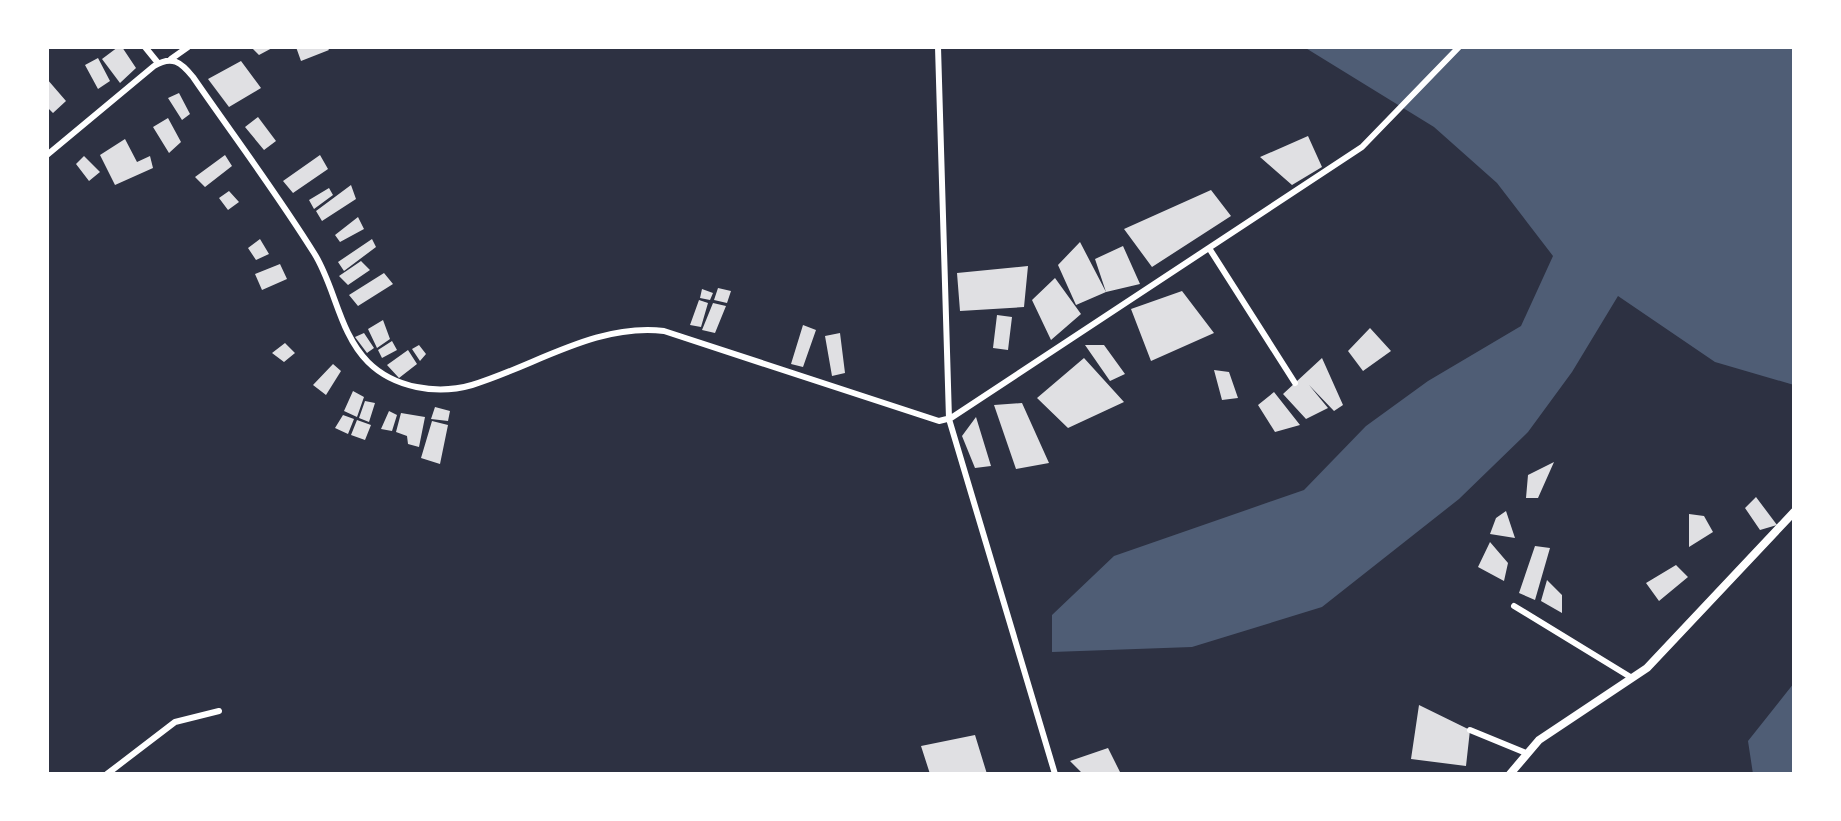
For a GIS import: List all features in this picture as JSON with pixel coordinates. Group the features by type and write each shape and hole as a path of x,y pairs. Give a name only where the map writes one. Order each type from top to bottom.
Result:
{"street":[{"path":"145,47 158,64"},
{"path":"47,155 158,64 188,47"},
{"path":"938,47 949,419 1055,774"},
{"path":"171,59 178,61 193,77 315,255 353,341 366,361 381,373 416,387 445,390 465,387 497,377 573,345 641,328 664,331 929,420 949,419 1363,147 1459,47"},
{"path":"1209,248 1296,383"},
{"path":"1510,774 1539,740 1647,668 1794,512"},
{"path":"1514,606 1632,678"},
{"path":"107,774 175,722 219,711"},
{"path":"1470,730 1526,754"}],"water":[{"path":"1304,47 1794,47 1794,385 1715,362 1618,296 1572,372 1528,432 1459,499 1322,607 1192,647 1052,652 1052,615 1114,556 1304,490 1366,426 1428,381 1521,326 1553,256 1497,183 1434,127"},
{"path":"1794,683 1794,774 1753,774 1748,741"}],"building":[{"path":"122,47 136,68 120,83 102,59"},
{"path":"251,47 274,47 259,55"},
{"path":"296,47 327,47 329,50 301,61"},
{"path":"98,58 110,81 98,89 85,65"},
{"path":"241,61 261,88 229,107 208,79"},
{"path":"47,79 66,101 53,113 47,107"},
{"path":"179,93 190,114 182,120 168,98"},
{"path":"258,117 276,141 264,150 245,127"},
{"path":"168,118 181,142 169,153 153,127"},
{"path":"1308,136 1322,167 1292,185 1260,157"},
{"path":"125,139 137,162 150,156 153,168 115,185 100,155"},
{"path":"225,155 232,166 205,187 195,177"},
{"path":"320,155 328,169 293,193 283,181"},
{"path":"84,156 100,172 89,181 76,164"},
{"path":"351,185 356,199 322,221 316,211"},
{"path":"329,188 333,195 314,209 309,200"},
{"path":"1211,190 1231,216 1152,267 1124,229"},
{"path":"229,191 239,202 228,210 219,198"},
{"path":"358,217 364,229 340,242 335,235"},
{"path":"260,239 269,254 256,260 248,248"},
{"path":"372,239 376,247 344,271 338,262"},
{"path":"1080,242 1106,292 1076,305 1058,265"},
{"path":"1123,246 1140,284 1106,292 1095,259"},
{"path":"361,261 370,270 348,285 339,276"},
{"path":"280,264 287,279 262,290 255,274"},
{"path":"1028,266 1024,307 960,311 957,273"},
{"path":"384,273 393,284 358,306 349,295"},
{"path":"1055,278 1081,314 1051,340 1032,300"},
{"path":"718,288 731,291 727,303 714,300"},
{"path":"702,289 713,293 710,300 700,298"},
{"path":"1182,291 1214,333 1151,361 1131,309"},
{"path":"699,300 708,303 701,327 690,325"},
{"path":"713,303 726,306 715,333 702,330"},
{"path":"997,315 1012,317 1008,350 993,348"},
{"path":"383,320 390,339 377,348 368,329"},
{"path":"803,325 816,330 803,367 791,364"},
{"path":"1370,328 1391,351 1363,371 1348,351"},
{"path":"364,333 374,348 367,353 355,337"},
{"path":"840,333 845,373 832,376 825,336"},
{"path":"392,341 397,350 382,358 378,350"},
{"path":"285,343 295,353 284,362 272,353"},
{"path":"419,345 426,354 420,361 412,349"},
{"path":"1085,345 1104,345 1125,374 1110,381"},
{"path":"408,350 417,364 399,378 387,365"},
{"path":"1084,358 1124,402 1068,428 1037,398"},
{"path":"1322,358 1343,405 1334,411 1309,385 1328,408 1306,419 1283,394"},
{"path":"333,364 341,371 326,395 313,385"},
{"path":"1214,370 1229,372 1238,398 1222,400"},
{"path":"353,391 364,397 357,417 344,411"},
{"path":"1274,392 1300,425 1275,432 1258,405"},
{"path":"365,401 375,403 369,422 359,418"},
{"path":"1022,403 1049,463 1016,469 994,405"},
{"path":"435,407 450,411 448,421 431,419"},
{"path":"389,411 397,415 392,431 381,429"},
{"path":"401,413 425,417 419,447 408,444 407,436 396,432"},
{"path":"343,415 354,419 348,434 335,428"},
{"path":"976,417 991,466 975,468 962,436"},
{"path":"357,420 371,425 365,440 351,435"},
{"path":"432,421 448,425 440,464 421,458"},
{"path":"1554,462 1538,498 1526,498 1528,475"},
{"path":"1756,497 1777,525 1760,530 1745,508"},
{"path":"1506,511 1515,538 1490,534 1496,518"},
{"path":"1689,514 1704,516 1713,532 1689,547"},
{"path":"1490,542 1508,563 1504,581 1478,567"},
{"path":"1535,546 1550,548 1535,600 1519,593"},
{"path":"1676,565 1688,577 1659,601 1646,583"},
{"path":"1547,580 1562,595 1562,613 1541,601"},
{"path":"1419,705 1470,730 1466,766 1411,759"},
{"path":"975,735 987,774 930,774 921,746"},
{"path":"1108,748 1121,774 1083,774 1070,761"}]}
